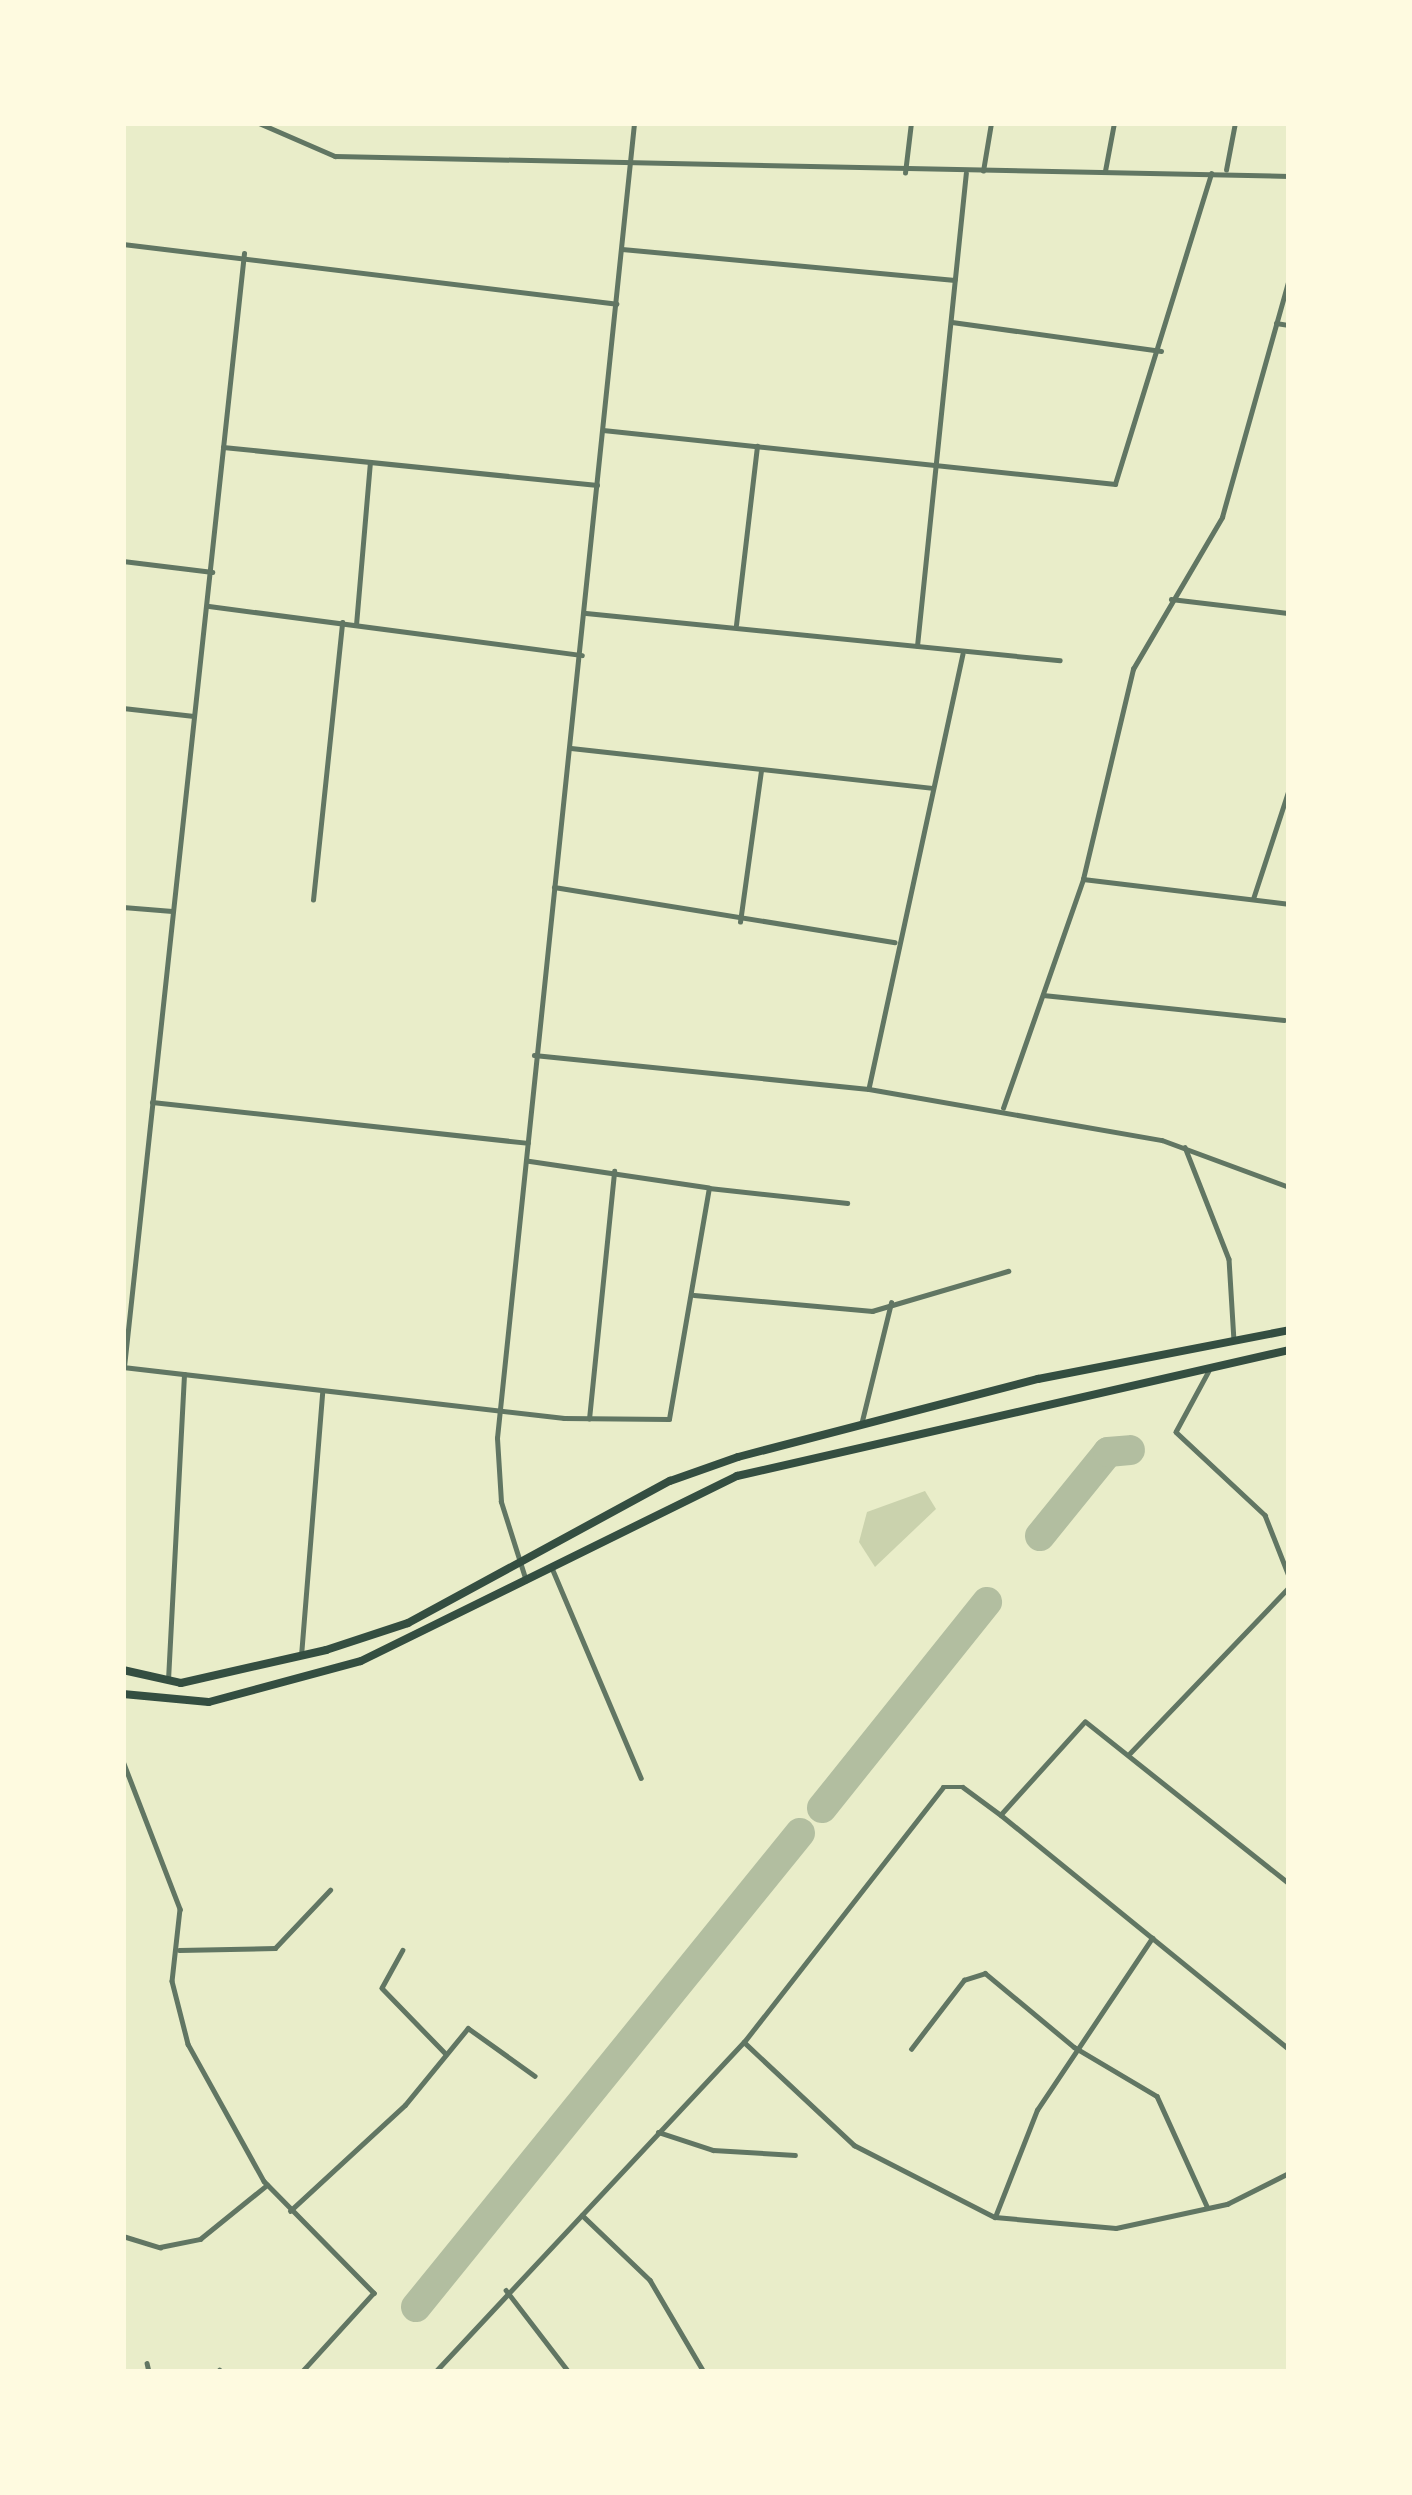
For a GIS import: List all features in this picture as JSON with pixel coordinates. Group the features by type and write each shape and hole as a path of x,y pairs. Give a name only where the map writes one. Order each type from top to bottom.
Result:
{"main road":[{"path":"123,1670 167,1682 301,1656 408,1623 670,1481 972,1397 1289,1330"},
{"path":"123,1694 209,1702 361,1661 737,1476 977,1414 1289,1350"},
{"path":"972,1397 977,1414"}],"street":[{"path":"259,123 335,156 905,173 1211,174 1226,170 1289,176"},
{"path":"526,1581 501,1502 500,1411 634,123"},
{"path":"905,173 911,123"},
{"path":"983,171 991,123"},
{"path":"1105,171 1114,123"},
{"path":"1226,170 1234,123"},
{"path":"917,646 966,174"},
{"path":"603,430 1114,484 1162,351 1211,174"},
{"path":"123,244 244,253 616,304"},
{"path":"622,249 955,280"},
{"path":"244,253 123,1367 642,1423 679,1409 709,1189"},
{"path":"1003,1108 1083,879 1132,669 1222,517 1289,278"},
{"path":"952,322 1162,351"},
{"path":"1276,323 1289,325"},
{"path":"736,626 757,446"},
{"path":"223,447 597,485"},
{"path":"356,625 370,462"},
{"path":"123,561 212,572"},
{"path":"1171,598 1289,614"},
{"path":"209,606 582,655"},
{"path":"586,613 963,654 1060,660"},
{"path":"314,900 342,623"},
{"path":"869,1089 895,941 963,654"},
{"path":"123,709 194,716"},
{"path":"571,748 932,788"},
{"path":"740,922 761,770"},
{"path":"1253,899 1288,792"},
{"path":"1083,879 1289,904"},
{"path":"554,887 740,922 895,941"},
{"path":"123,907 172,911"},
{"path":"1043,995 1284,1020"},
{"path":"534,1055 869,1089 1003,1108 1184,1147 1289,1187"},
{"path":"152,1102 529,1144"},
{"path":"1184,1147 1229,1259 1234,1341"},
{"path":"527,1161 709,1189 847,1203"},
{"path":"589,1420 614,1172"},
{"path":"694,1295 872,1311 893,1297 1008,1270"},
{"path":"860,1426 893,1297"},
{"path":"1213,1365 1176,1432 1264,1515 1289,1576"},
{"path":"167,1682 184,1374"},
{"path":"301,1656 322,1390"},
{"path":"552,1568 641,1778"},
{"path":"1130,1753 1289,1587"},
{"path":"1001,1815 1075,1723 1130,1753 1289,1884"},
{"path":"123,1761 180,1910 175,2011 267,2185 374,2293 302,2372"},
{"path":"435,2372 506,2290 744,2042 943,1786 963,1787 1001,1815 1289,2049"},
{"path":"178,1950 275,1948 330,1890"},
{"path":"995,2217 1074,2047 1152,1938"},
{"path":"403,1950 382,1988 446,2054"},
{"path":"911,2049 964,1980 986,1973 1074,2047 1157,2096 1208,2208"},
{"path":"290,2211 474,2028 535,2076"},
{"path":"744,2042 854,2145 995,2217 1116,2228 1208,2208 1289,2173"},
{"path":"658,2132 713,2150 795,2155"},
{"path":"123,2236 160,2247 200,2239 267,2185"},
{"path":"581,2215 650,2280 704,2372"},
{"path":"506,2290 569,2372"},
{"path":"147,2362 149,2372"}],"green space":[{"path":"925,1491 936,1509 875,1567 859,1542 867,1512"}],"taxiway":[{"path":"1040,1536 1108,1452 1130,1450"},
{"path":"822,1808 987,1602"},
{"path":"416,2307 800,1833"}]}
